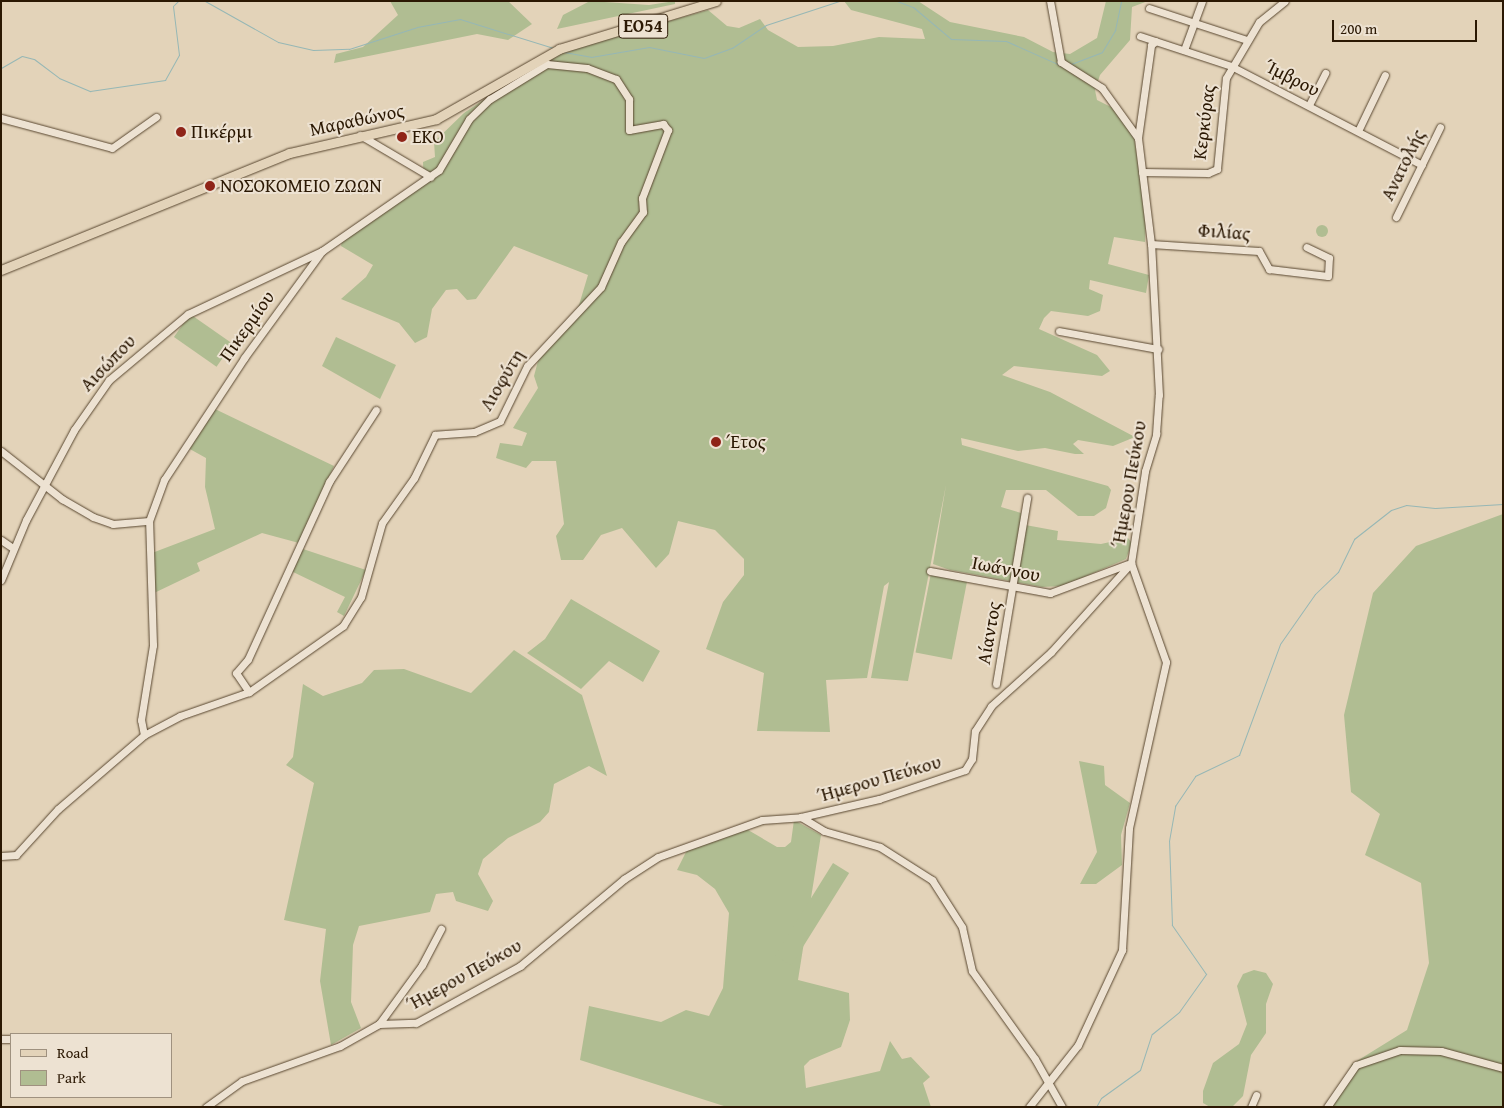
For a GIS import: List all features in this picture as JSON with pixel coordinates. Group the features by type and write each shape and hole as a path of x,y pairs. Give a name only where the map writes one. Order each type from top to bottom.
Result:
{"main road":[{"name":"Μαραθώνος","path":"1,263 282,149 440,111 543,54 568,43 701,1"},
{"name":"Μαραθώνος","path":"568,43 716,1"},
{"name":"Μαραθώνος","path":"1,270 266,162 360,135 455,111 543,54"}],"street":[{"name":"Ήμερου Πεύκου","path":"206,1107 242,1081 340,1046 379,1024 416,1023 520,966 630,874 658,857 762,820 801,817 898,794 965,770 972,760 975,731 986,712 1050,652 1131,563 1145,471 1156,434 1158,349 1151,244 1138,138 1102,88 1073,72 1061,62 1050,1"},
{"path":"1184,50 1202,1"},
{"name":"Κερκύρας","path":"1142,172 1199,173 1217,169 1225,82 1231,66 1260,22 1285,1"},
{"path":"1149,8 1194,20 1247,40"},
{"name":"Ίμβρου","path":"1140,36 1231,66 1358,130 1422,165"},
{"path":"1138,138 1151,45 1156,41"},
{"name":"Πικερμίου","path":"144,735 141,720 153,645 149,521 164,480 322,251 431,177 444,164 469,119 490,99 547,64 578,66 622,82 630,99 629,130 666,124"},
{"path":"1309,105 1325,73"},
{"path":"1358,130 1385,75"},
{"path":"1,118 112,148 156,117"},
{"name":"Λιοφύτη","path":"249,692 343,626 361,597 382,523 414,478 435,435 474,432 500,421 528,366 601,287 621,242 644,212 642,198 668,130 666,124"},
{"name":"Ανατολής","path":"1396,217 1440,127"},
{"path":"360,135 431,177"},
{"name":"Φιλίας","path":"1151,244 1259,251 1269,269 1328,276 1328,258 1306,247"},
{"name":"Αισώπου","path":"1,580 13,548 95,398 164,331 238,288 322,251"},
{"path":"1059,331 1158,349"},
{"path":"1,856 16,855 58,808 144,735 180,716 249,692 236,672 248,659 328,482 376,410"},
{"path":"1,451 46,486 106,523 149,521"},
{"name":"Αίαντος","path":"996,684 1027,498"},
{"path":"1,540 13,548"},
{"path":"1029,1107 1049,1086 1078,1045 1122,950 1129,828 1166,671 1166,652 1131,563"},
{"name":"Ιωάννου","path":"930,571 1054,593 1131,563"},
{"path":"801,817 831,834 880,846 932,880 962,928 972,971 1062,1107"},
{"path":"379,1024 425,959 441,929"},
{"path":"1327,1107 1356,1064 1400,1050 1441,1050 1503,1068"},
{"path":"1252,1107 1256,1095"}],"green space":[{"path":"390,1 508,1 532,24 508,40 477,34 334,63 336,54 363,47 398,15"},
{"path":"590,1 649,5 675,1 675,4 557,29 563,15"},
{"path":"844,1 918,1 950,22 1024,37 1053,52 1070,54 1097,38 1106,1 1148,1 1132,7 1130,40 1100,75 1095,90 1097,100 1113,108 1134,137 1146,213 1145,242 1114,237 1108,264 1149,275 1146,293 1090,280 1089,289 1103,295 1100,311 1088,316 1051,311 1044,318 1039,329 1097,355 1110,371 1102,376 1014,366 1002,375 1050,392 1135,437 1113,446 1078,440 1073,444 1084,454 1045,448 1018,451 961,438 962,445 1108,486 1111,490 1106,508 1094,516 1078,516 1046,490 1006,490 1001,507 1021,513 1020,524 1058,531 1057,540 1101,544 1128,538 1132,543 1126,559 1063,586 1042,587 950,570 933,564 946,485 908,681 871,678 889,582 884,586 867,678 826,680 830,732 757,731 764,673 706,649 723,602 744,575 744,559 715,530 678,521 669,554 656,568 622,528 601,535 583,560 561,560 556,536 564,524 556,461 532,461 526,468 496,458 500,443 522,446 527,433 513,428 538,388 534,376 538,361 576,315 588,275 514,246 476,299 467,300 457,289 446,290 432,309 427,337 415,343 399,323 341,299 366,277 373,265 341,246 342,241 424,185 423,162 435,157 434,142 464,113 531,68 570,49 708,10 727,26 739,28 760,19 768,30 798,47 833,46 879,37 925,39 922,29 851,10"},
{"path":"1320,225 1324,225 1328,231 1324,237 1320,237 1316,233 1316,229"},
{"path":"190,314 233,344 217,367 174,337"},
{"path":"336,337 396,365 380,399 322,366"},
{"path":"215,409 334,466 299,543 262,533 197,563 200,571 152,594 152,553 215,529 205,487 206,458 188,448"},
{"path":"1503,514 1503,1107 1331,1107 1352,1064 1407,1030 1429,963 1421,883 1365,855 1380,814 1351,792 1344,715 1373,593 1416,546"},
{"path":"303,549 366,570 344,616 337,612 345,597 291,571"},
{"path":"931,573 967,580 952,660 916,653"},
{"path":"571,599 660,651 643,682 609,661 581,689 527,653 545,639"},
{"path":"514,650 582,695 607,776 589,766 554,784 549,812 540,822 508,838 483,859 478,874 493,901 488,911 456,901 453,892 436,894 430,912 359,926 353,945 351,1002 361,1028 331,1045 320,981 326,929 284,920 314,783 286,765 293,757 303,684 323,696 362,683 374,670 404,669 471,693"},
{"path":"1079,761 1104,766 1105,785 1130,803 1121,835 1122,865 1096,884 1080,884 1097,852"},
{"path":"794,820 821,835 798,980 849,993 850,1020 841,1047 810,1060 804,1066 806,1088 880,1071 890,1041 902,1059 911,1057 930,1077 923,1083 931,1107 727,1107 580,1060 589,1006 661,1022 686,1010 709,1016 723,988 729,913 715,889 697,875 677,870 689,846 743,827 777,847 785,847 791,842"},
{"path":"833,863 849,873 791,966 775,955"},
{"path":"1254,970 1266,973 1273,984 1266,1004 1266,1033 1251,1055 1243,1096 1232,1107 1210,1107 1203,1103 1203,1091 1213,1063 1239,1044 1247,1024 1237,986 1243,974"}],"waterway":[{"path":"1,68 22,56 34,59 59,78 90,91 165,80 179,55 173,6 178,1"},
{"path":"205,1 278,42 313,50 349,49 417,27 460,19 553,48"},
{"path":"564,52 591,57 649,47 704,58 732,48 766,25 839,1"},
{"path":"897,1 913,7 951,39 1006,41 1062,66"},
{"path":"1071,64 1102,52 1115,30 1121,1"},
{"path":"1096,1107 1101,1098 1140,1070 1152,1034 1179,1012 1206,974 1172,925 1169,841 1175,806 1195,776 1239,755 1280,644 1315,594 1338,572 1354,539 1391,510 1406,505 1435,508 1503,504"}],"place":[{"name":"Πικέρμι","path":"181,132"},
{"name":"EKO","path":"402,137"},
{"name":"ΝΟΣΟΚΟΜΕΙΟ ΖΩΩΝ","path":"210,186"},
{"name":"Έτος","path":"716,442"}]}
